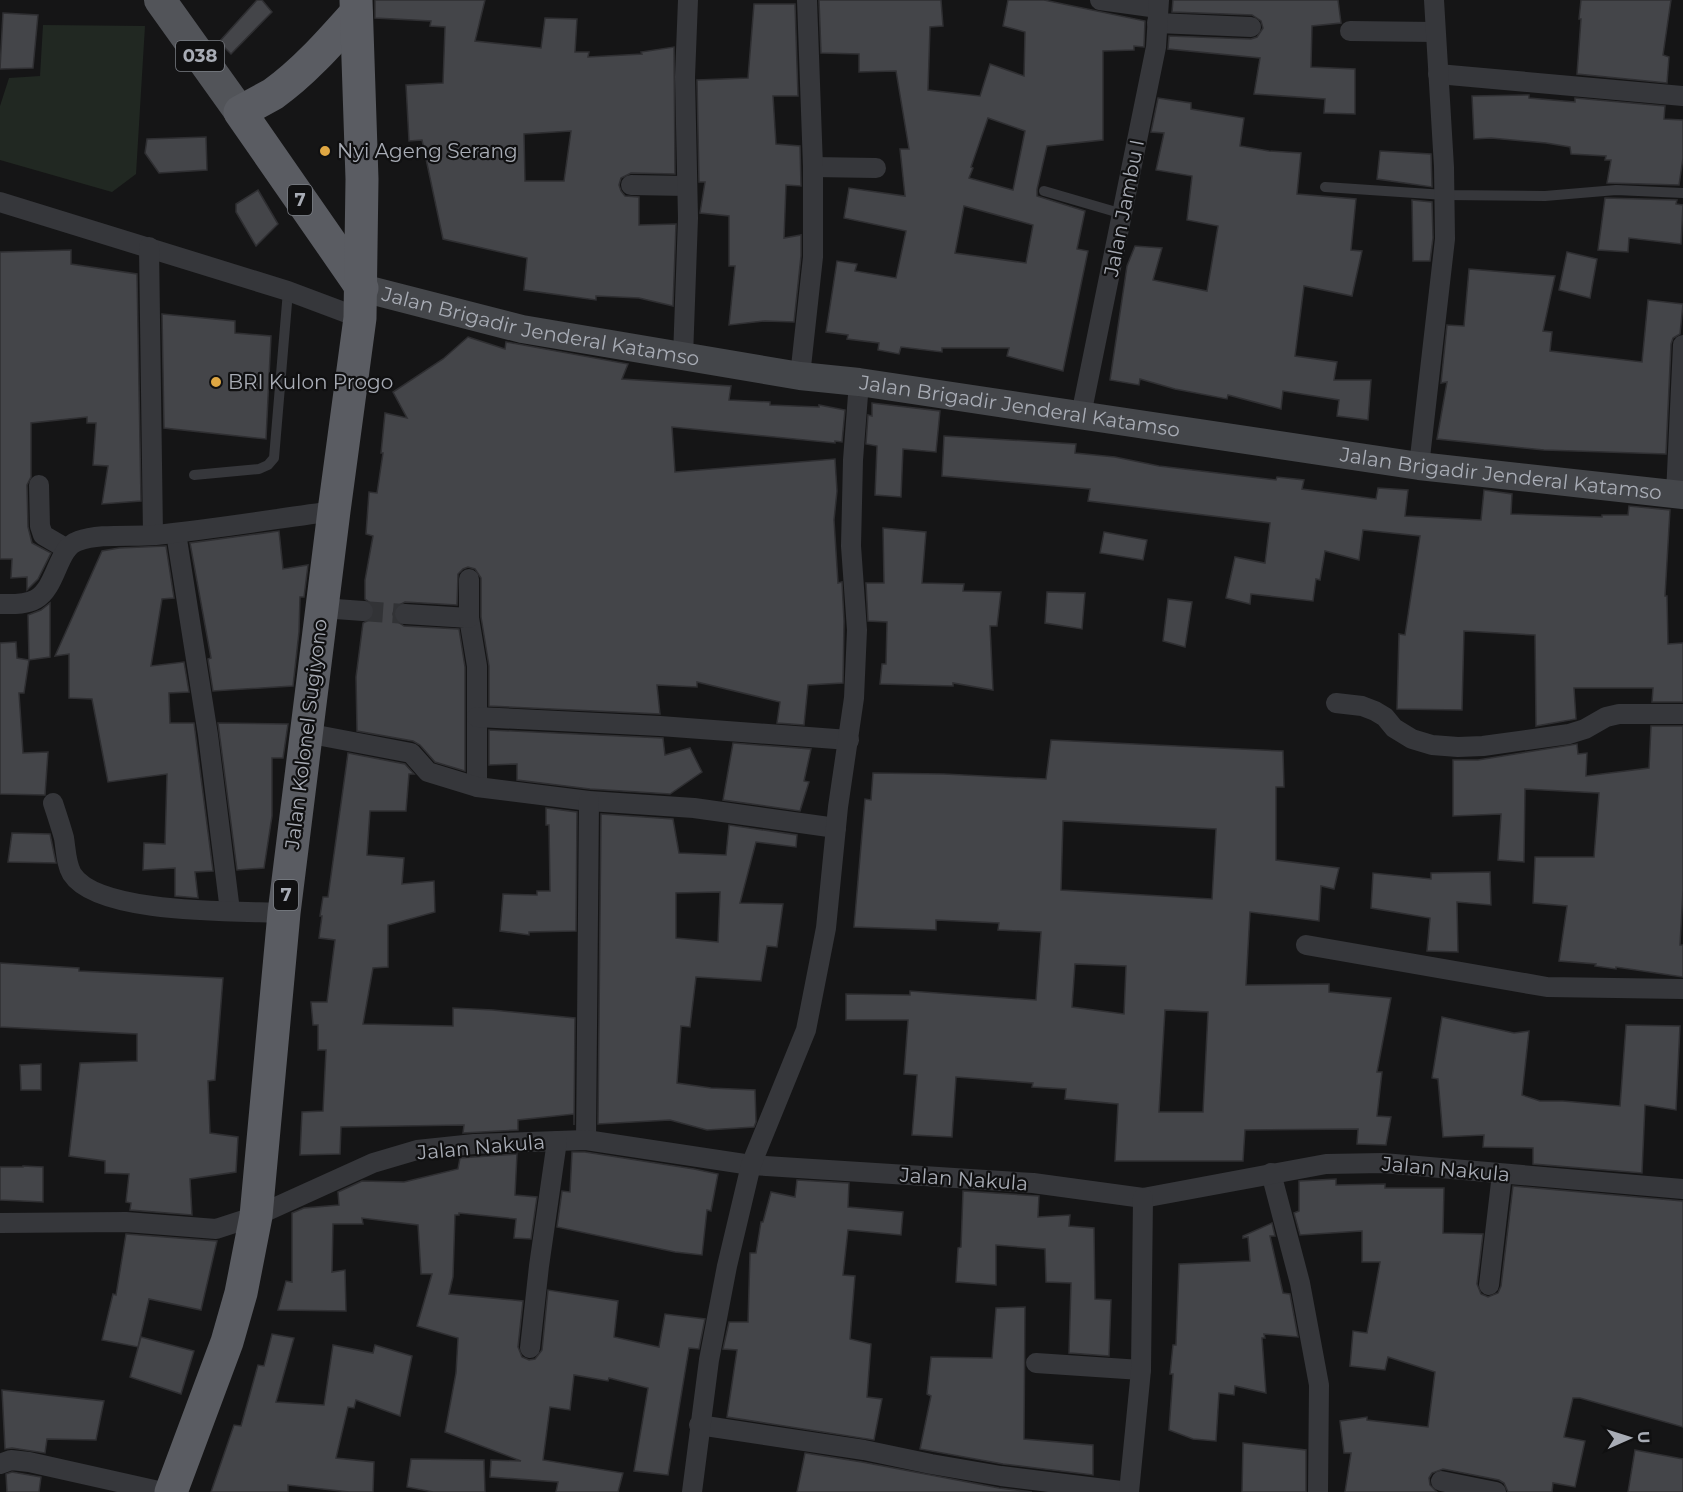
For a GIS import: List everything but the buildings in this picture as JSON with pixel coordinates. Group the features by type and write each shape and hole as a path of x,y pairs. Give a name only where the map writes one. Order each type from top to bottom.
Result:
{"highway":[{"name":"7","path":"356,7 330,42 294,77 272,94 240,112 361,303"},
{"name":"7","path":"356,7 362,179 361,303"},
{"name":"Jalan Kolonel Sugiyono","path":"171,1492 227,1342 241,1293 256,1216 284,913 361,303"}],"main road":[{"name":"038","path":"160,0 240,112"},
{"name":"Jalan Brigadir Jenderal Katamso","path":"361,303 800,376 859,382 1419,466 1679,495"}],"street":[{"path":"684,357 687,186 685,77 688,0"},
{"path":"800,376 813,257 813,168 807,0"},
{"path":"1100,0 1251,27"},
{"path":"1419,466 1444,239 1445,195 1434,0"},
{"name":"Jalan Jambu I","path":"1081,415 1156,47 1158,10"},
{"path":"1350,30 1435,32"},
{"path":"1438,74 1683,96"},
{"path":"813,168 876,168"},
{"path":"632,185 687,186"},
{"path":"0,202 288,291 361,303"},
{"path":"149,247 153,535"},
{"path":"1679,495 1683,345"},
{"path":"692,1492 699,1425 725,1276 751,1165 806,1030 826,928 836,828 854,698 857,630 851,546 853,460 859,382"},
{"path":"39,485 40,526 43,535 67,549"},
{"path":"0,604 25,603 37,599 47,589 67,549 76,541 176,533 334,511"},
{"path":"176,533 208,735 230,911"},
{"path":"469,579 469,618 477,666 477,787"},
{"path":"322,608 363,610"},
{"path":"405,614 469,618"},
{"path":"1336,703 1362,706 1375,711 1394,728 1412,739 1432,745 1458,747 1483,746 1569,734 1585,729 1606,717 1620,714 1683,714"},
{"path":"477,717 660,726 849,740"},
{"path":"306,733 411,753 428,772 477,787 589,801 694,808 836,828"},
{"path":"586,1140 589,801"},
{"path":"53,803 71,871 82,884 111,898 148,907 284,913"},
{"path":"1306,945 1547,987 1683,988"},
{"name":"Jalan Nakula","path":"0,1223 126,1222 216,1229 256,1216 373,1163 417,1150 474,1144 586,1140 751,1165 1033,1183 1143,1198 1326,1164 1383,1163 1683,1189"},
{"path":"530,1348 557,1141"},
{"path":"1271,1173 1300,1283 1319,1385 1318,1492"},
{"path":"1489,1285 1502,1174"},
{"path":"699,1425 864,1450 1012,1478 1129,1492 1141,1370 1143,1198"},
{"path":"1036,1363 1141,1370"},
{"path":"0,1464 11,1460 29,1462 163,1492"},
{"path":"1441,1481 1492,1492"}],"lane":[{"path":"1325,187 1445,195 1545,196 1616,190 1683,193"},
{"path":"1044,191 1123,214"},
{"path":"194,475 259,469 268,465 274,458 288,291"}],"shaded area":[{"path":"43,25 145,26 136,174 112,192 0,160 0,106 9,78 40,76"}],"tunnel":[{"path":"363,611 405,614"}],"place":[{"name":"Nyi Ageng Serang","path":"325,151"},
{"name":"BRI Kulon Progo","path":"216,382"}]}
